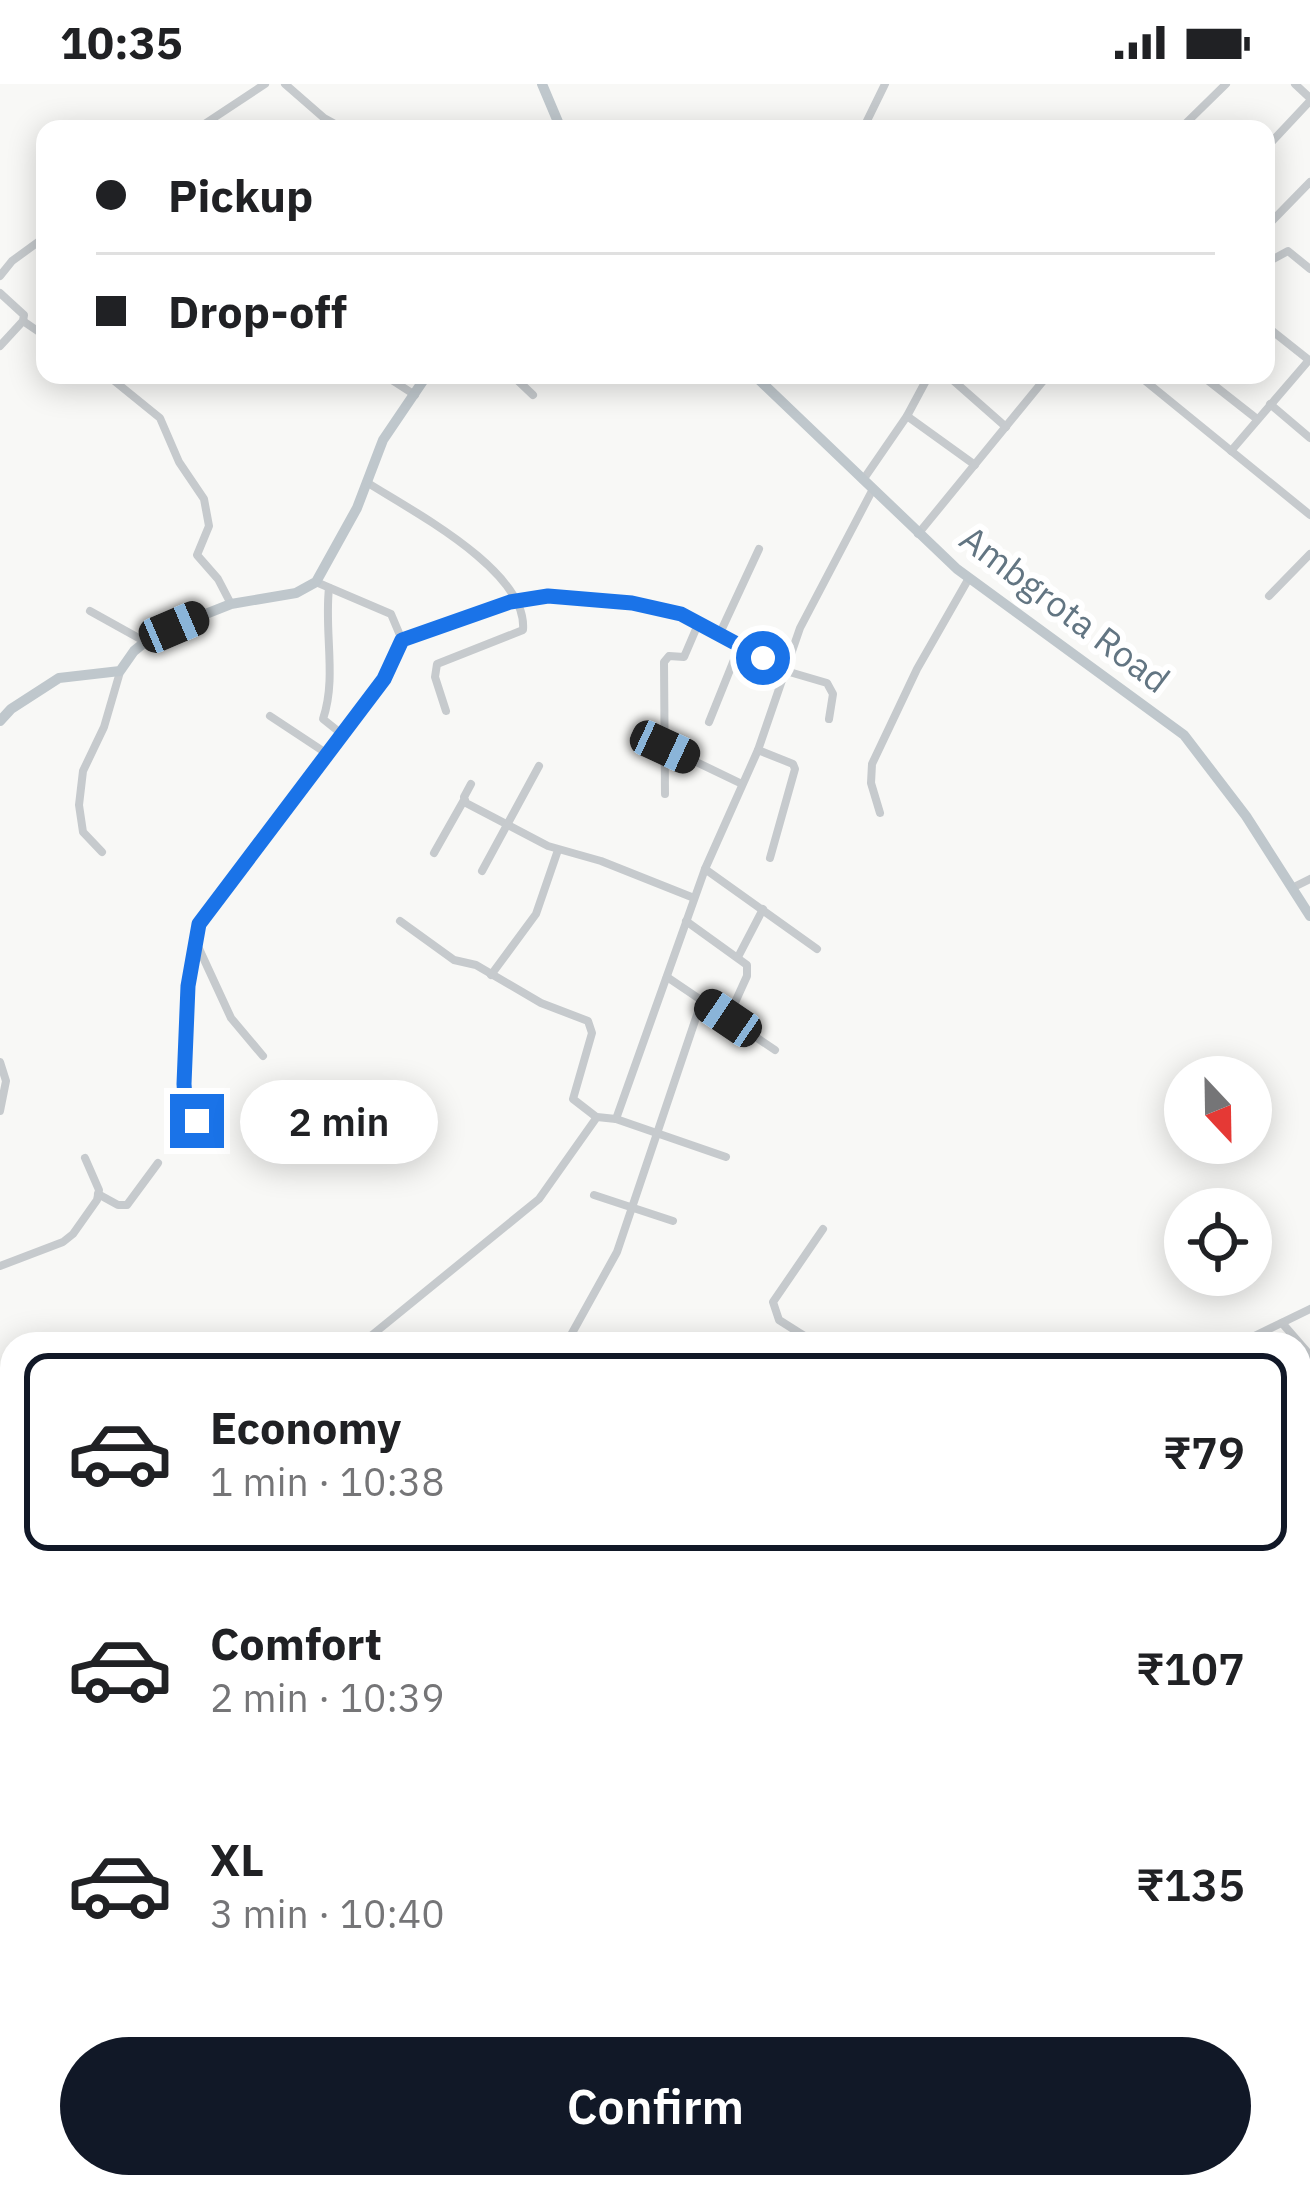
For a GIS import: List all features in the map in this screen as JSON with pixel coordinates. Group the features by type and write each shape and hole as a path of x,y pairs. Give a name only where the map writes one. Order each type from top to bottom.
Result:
{"main road":[{"path":"542,84 557,120"},
{"path":"0,721 59,678 120,670 145,641 231,604 296,592 316,582 368,483 383,440 421,384"},
{"name":"Ambgrota Road","path":"763,384 969,578 1184,735 1246,816 1310,916"}],"street":[{"path":"210,120 265,84"},
{"path":"284,84 328,120"},
{"path":"867,120 885,84"},
{"path":"1189,120 1226,84"},
{"path":"1275,138 1310,100 1295,84"},
{"path":"1275,217 1310,182"},
{"path":"0,276 36,244"},
{"path":"1275,251 1278,254"},
{"path":"1275,256 1291,252 1310,269"},
{"path":"0,292 36,330"},
{"path":"0,346 23,321"},
{"path":"1231,451 1309,361 1275,333"},
{"path":"119,384 166,427 173,451 210,517 196,556 218,579 231,604"},
{"path":"399,384 415,394"},
{"path":"521,384 533,395"},
{"path":"863,480 923,384"},
{"path":"957,384 1006,427"},
{"path":"918,534 1041,384"},
{"path":"1149,384 1310,515"},
{"path":"1212,384 1257,419"},
{"path":"1269,404 1310,438"},
{"path":"907,416 975,465"},
{"path":"368,483 473,550 517,599 523,630 437,664 435,677 446,711"},
{"path":"616,1119 694,898 758,750 800,628 873,489"},
{"path":"720,633 759,549"},
{"path":"1269,596 1309,558"},
{"path":"880,812 871,783 872,764 927,650 969,578"},
{"path":"223,1149 197,1121 185,1098 194,939 207,909 394,664 402,640 391,614 381,607 316,582"},
{"path":"329,588 331,693 323,719 343,735"},
{"path":"402,640 517,599 548,596 658,607 699,622 786,671 830,686 829,719"},
{"path":"90,611 145,641"},
{"path":"665,794 664,659 684,657 699,622"},
{"path":"709,722 740,645"},
{"path":"102,852 83,832 80,787 120,670"},
{"path":"270,716 328,755"},
{"path":"665,747 742,784"},
{"path":"758,750 795,767 770,858"},
{"path":"482,871 539,766"},
{"path":"434,853 471,784"},
{"path":"464,800 558,850 694,898"},
{"path":"491,975 536,914 558,850"},
{"path":"705,869 817,949"},
{"path":"1291,889 1310,879"},
{"path":"737,958 763,909"},
{"path":"400,921 454,960 476,965 541,1003 591,1024 573,1099 597,1117 616,1119 727,1157"},
{"path":"686,921 749,970 728,1018"},
{"path":"194,939 231,1018 263,1056"},
{"path":"666,977 775,1050"},
{"path":"572,1332 611,1265 702,1000"},
{"path":"0,1063 6,1092 0,1111"},
{"path":"376,1332 539,1199 597,1117"},
{"path":"0,1266 68,1240 98,1194 85,1158"},
{"path":"98,1194 127,1205 158,1163"},
{"path":"594,1196 674,1221"},
{"path":"798,1332 779,1320 773,1302 824,1229"},
{"path":"1269,1332 1310,1310"},
{"path":"1282,1323 1290,1332"}],"route":[{"path":"197,1121 185,1098 184,1084 188,986 199,924 384,679 402,640 510,602 548,596 658,607 699,622 763,658"}]}
